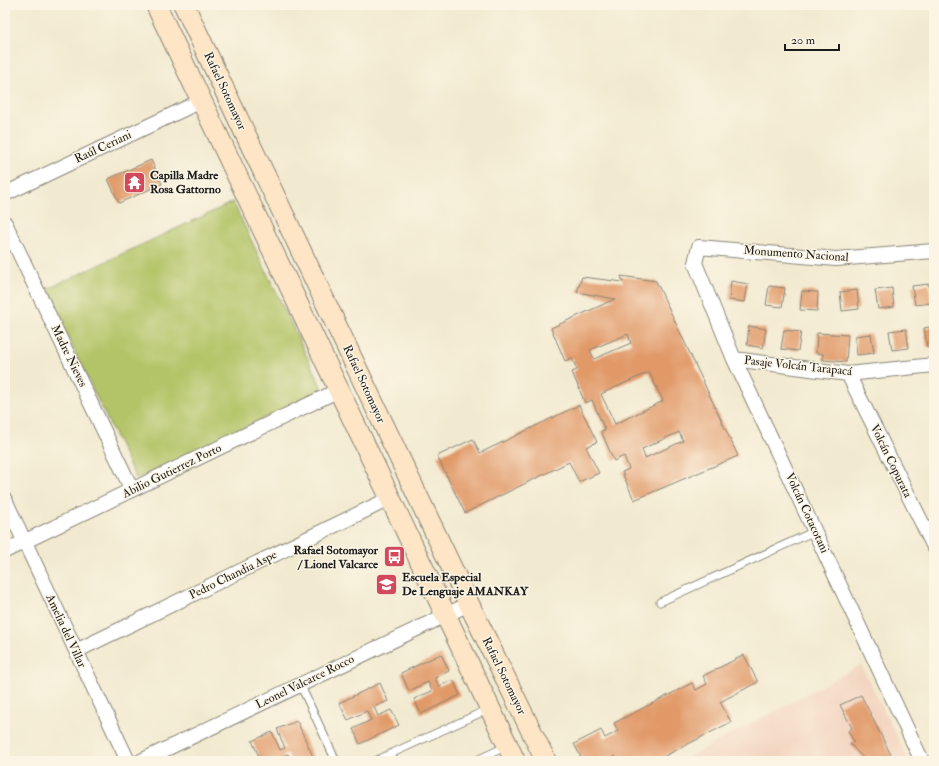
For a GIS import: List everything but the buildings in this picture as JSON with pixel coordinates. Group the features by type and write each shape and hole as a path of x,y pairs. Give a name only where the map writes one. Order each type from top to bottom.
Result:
{"main road":[{"name":"Rafael Sotomayor","path":"156,5 511,753"},
{"name":"Rafael Sotomayor","path":"188,13 469,604 546,761"},
{"path":"168,33 188,13"}],"street":[{"name":"Raúl Ceriani","path":"5,194 201,101"},
{"name":"Madre Nieves","path":"5,223 132,490"},
{"name":"Monumento Nacional","path":"695,263 699,246 836,259 934,251"},
{"name":"Volcán Cotacotani","path":"695,263 734,359 816,531 922,761"},
{"name":"Pasaje Volcán Tarapacá","path":"734,359 848,374 934,364"},
{"name":"Volcán Copurata","path":"848,374 934,547"},
{"name":"Abilio Gutierrez Porto","path":"5,551 339,390"},
{"name":"Pedro Chandia Aspe","path":"76,651 391,498"},
{"name":"Amelia del Villar","path":"5,500 128,761"},
{"name":"Leonel Valcarce Rocco","path":"141,761 469,604"}],"lane":[{"path":"660,602 816,531"},
{"path":"300,684 336,761"},
{"path":"375,761 489,709"},
{"path":"475,761 511,753"}],"shaded area":[{"path":"861,665 909,761 681,761"}],"green space":[{"path":"233,202 323,390 136,479 45,290"}],"place":[{"name":"Capilla Madre Rosa Gattorno","path":"135,182"},
{"name":"Rafael Sotomayor / Lionel Valcarce","path":"394,557"},
{"name":"Escuela Especial De Lenguaje AMANKAY","path":"387,584"}]}
